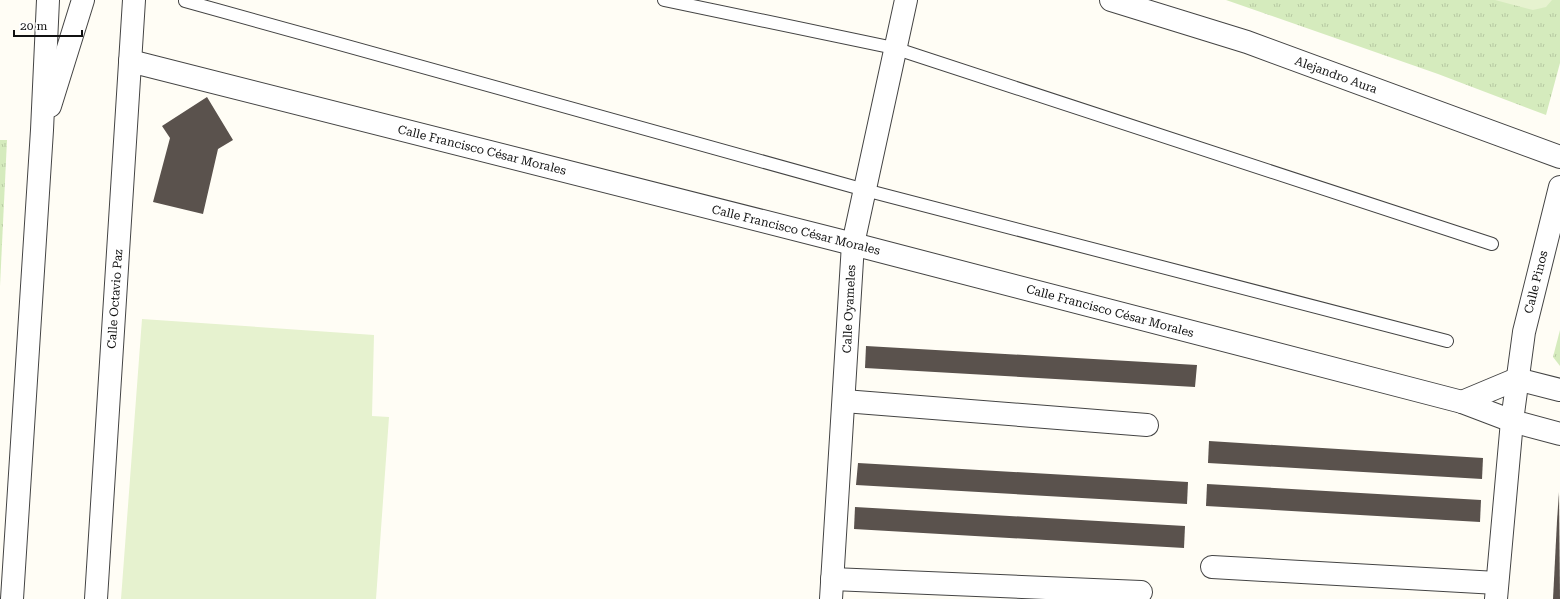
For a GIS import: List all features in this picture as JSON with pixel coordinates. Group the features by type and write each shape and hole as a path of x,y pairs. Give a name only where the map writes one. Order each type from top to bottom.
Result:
{"street":[{"path":"12,599 42,130 48,0"},
{"path":"42,130 83,0"},
{"name":"Calle Octavio Paz","path":"96,599 134,0"},
{"name":"Calle Oyameles","path":"832,589 853,244 894,48 906,0"},
{"name":"Alejandro Aura","path":"1110,0 1247,42 1560,157"},
{"name":"Calle Francisco César Morales","path":"130,61 853,244 1462,402 1512,421 1560,434"},
{"name":"Calle Pinos","path":"1497,591 1512,421 1524,332 1560,187"},
{"path":"1462,402 1517,379 1560,390"},
{"path":"844,401 1147,425"},
{"path":"1212,568 1497,591"},
{"path":"832,589 1141,592"}],"lane":[{"path":"664,0 894,48 1492,244"},
{"path":"185,1 865,190 1447,341"}],"green space":[{"path":"1226,0 1560,0 1560,63 1546,115 1438,74"},
{"path":"1495,0 1552,0 1546,7 1533,10"},
{"path":"0,140 7,140 0,286"},
{"path":"142,319 374,335 372,416 389,417 376,599 121,599"},
{"path":"1560,330 1560,366 1553,357"}],"building":[{"path":"207,97 233,140 218,149 203,214 153,202 170,138 162,126"},
{"path":"866,346 1197,365 1195,387 865,368"},
{"path":"1209,441 1483,458 1482,479 1208,463"},
{"path":"858,463 1188,482 1187,504 856,485"},
{"path":"1207,484 1481,500 1480,522 1206,506"},
{"path":"1559,492 1560,599 1553,599 1557,521"},
{"path":"855,507 1185,526 1184,548 854,529"}]}
